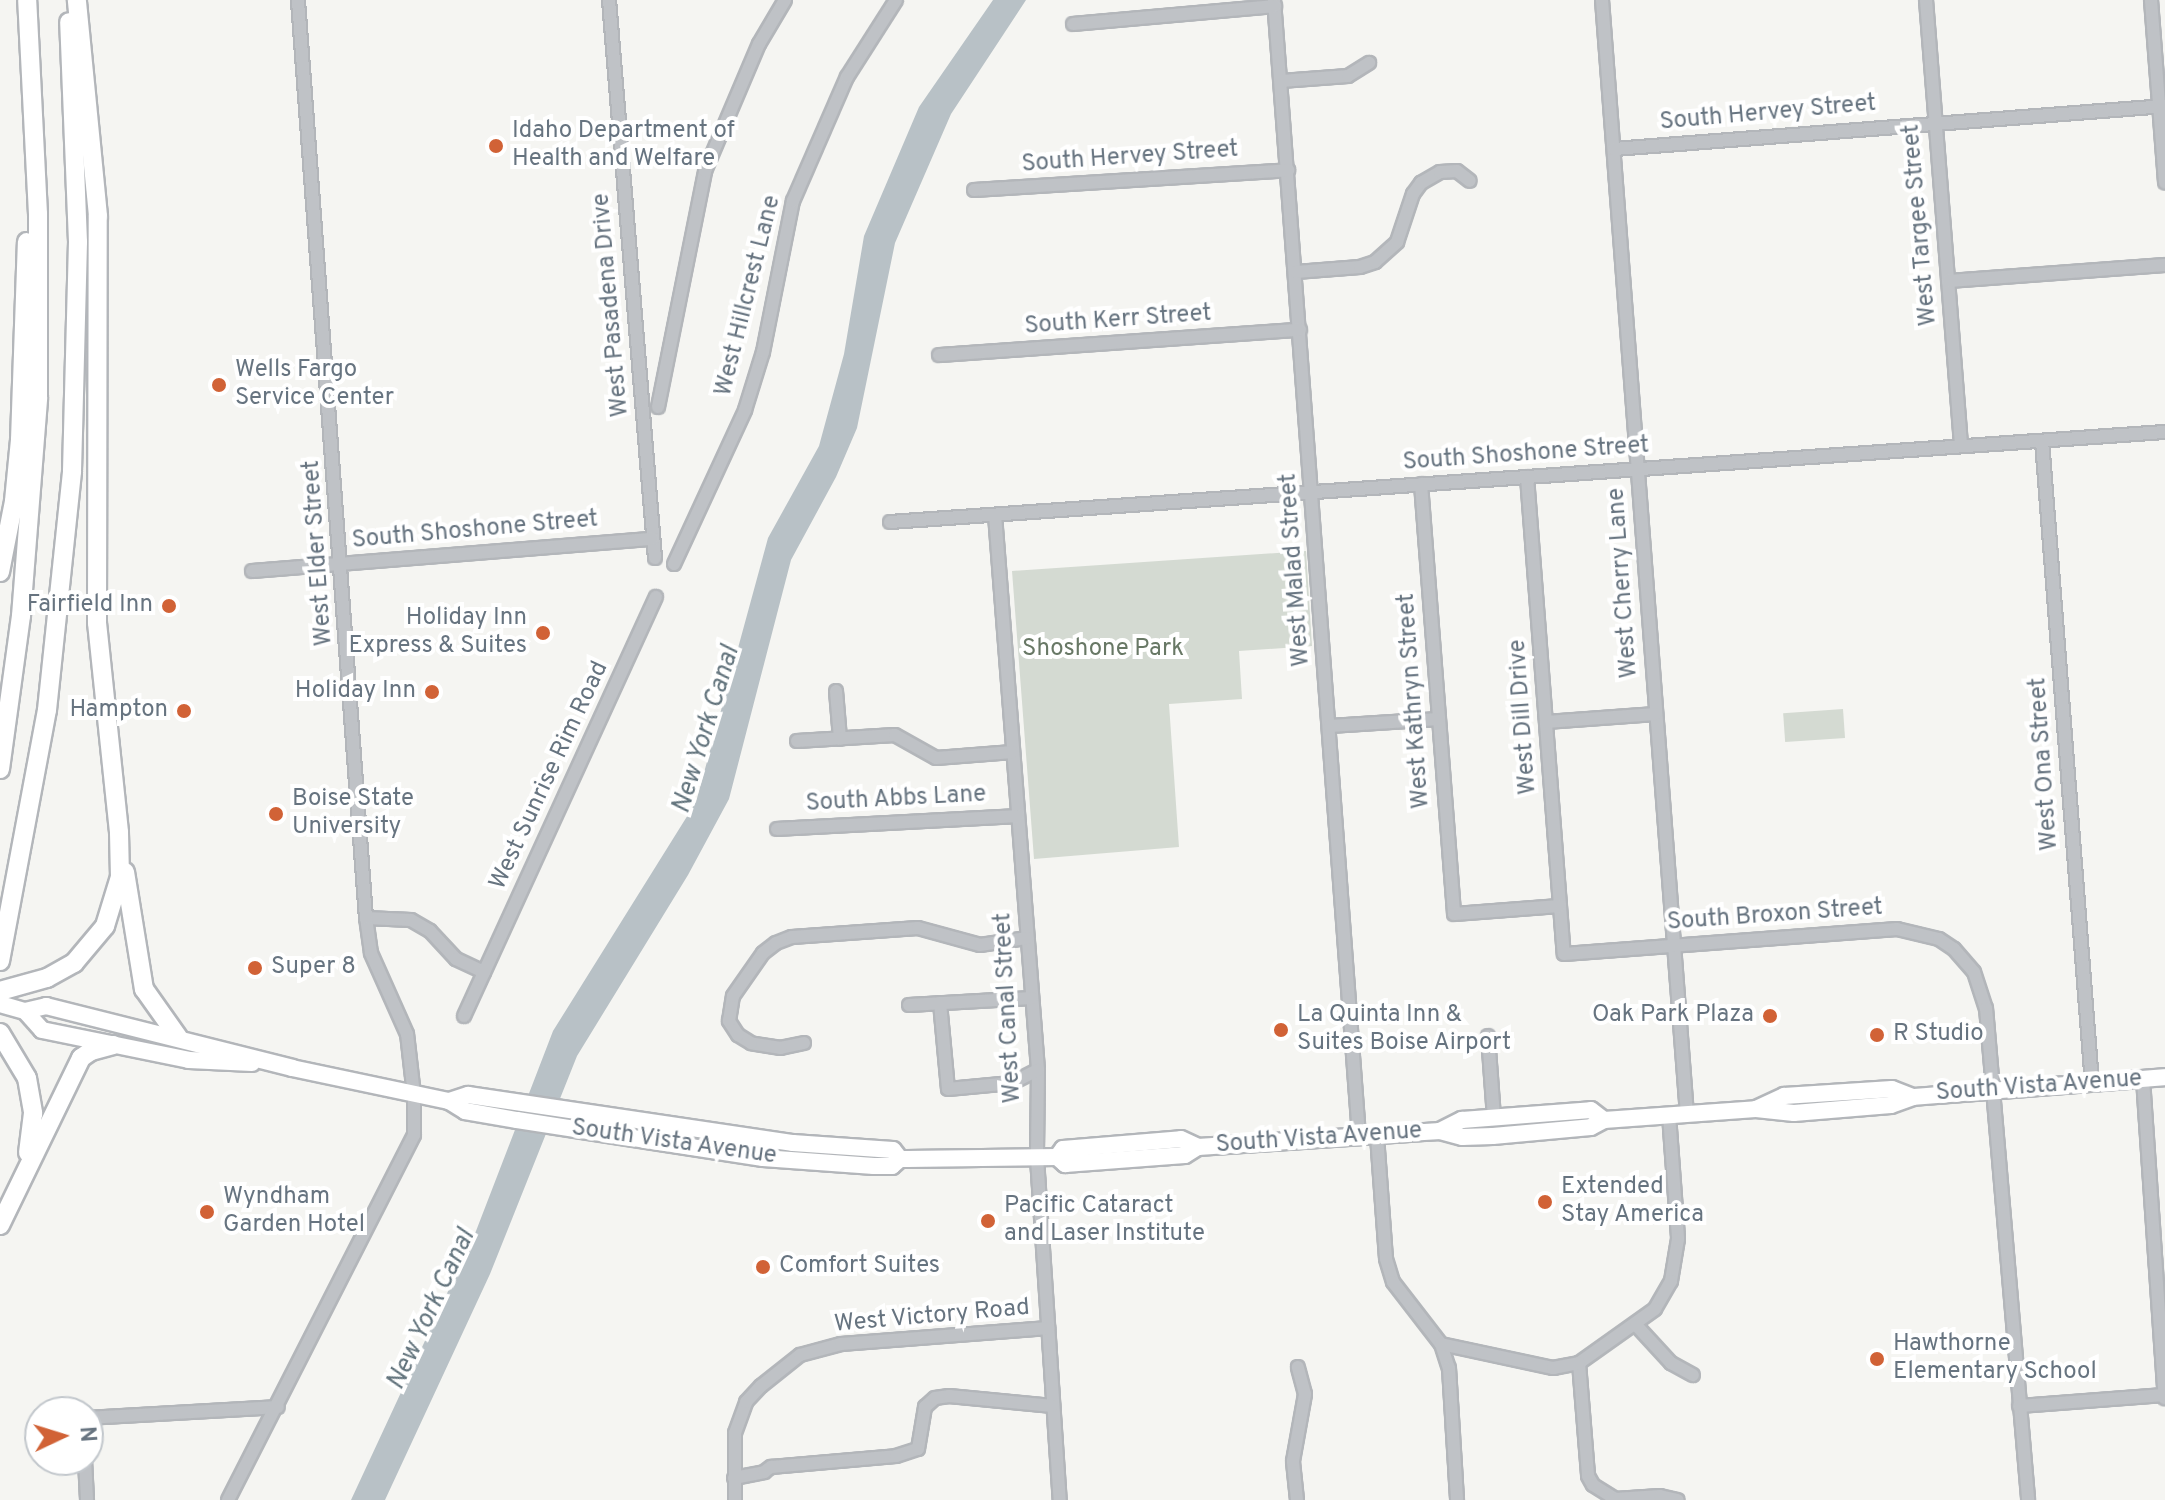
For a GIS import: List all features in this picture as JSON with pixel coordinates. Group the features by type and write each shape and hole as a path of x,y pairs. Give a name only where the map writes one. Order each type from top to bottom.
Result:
{"highway":[{"path":"0,769 22,601 38,398 38,214 27,0"},
{"path":"0,961 47,710 72,471 78,242 68,0"},
{"path":"77,0 98,216 97,623 119,832 144,989 178,1037"},
{"path":"0,572 14,501 24,362 28,23"},
{"path":"0,991 33,982 74,963 105,926 120,877 119,832"},
{"path":"5,1041 27,1078 33,1113 25,1171"},
{"path":"0,1225 81,1058 91,1051 113,1045"}],"main road":[{"name":"South Vista Avenue","path":"0,1004 25,1011 46,1006 277,1064 449,1101 465,1111 793,1161 892,1166 900,1159 1057,1157 1063,1149 1181,1139 1198,1147 1440,1131 1462,1137 1493,1136 1591,1127 1604,1120 1756,1109 1784,1096 1892,1089 1913,1097 2165,1077"},
{"name":"South Vista Avenue","path":"25,1011 42,1030 113,1045 189,1060 277,1064"},
{"name":"South Vista Avenue","path":"449,1101 468,1095 793,1143 893,1150 900,1159"},
{"name":"South Vista Avenue","path":"1440,1131 1462,1120 1591,1110 1604,1120"}],"street":[{"name":"West Elder Street","path":"298,0 366,918 371,953 407,1034 414,1095"},
{"name":"West Pasadena Drive","path":"609,0 655,558"},
{"path":"658,407 705,171 753,56 785,0"},
{"name":"West Hillcrest Lane","path":"674,564 745,410 763,352 793,201 847,77 896,0"},
{"name":"West Cherry Lane","path":"1579,1363 1636,1325 1664,1296 1676,1262 1678,1239 1674,946 1602,0"},
{"name":"West Targee Street","path":"1926,0 1961,446"},
{"path":"2151,0 2162,106 2165,182"},
{"path":"1073,24 1275,3"},
{"name":"West Malad Street","path":"1275,3 1359,1137"},
{"path":"1281,81 1348,76 1369,63"},
{"name":"South Hervey Street","path":"1614,149 2162,106"},
{"name":"South Hervey Street","path":"974,190 1288,170"},
{"path":"1296,272 1360,267 1375,262 1397,242 1413,194 1421,183 1440,172 1457,171 1470,181"},
{"path":"1948,281 2165,265"},
{"name":"South Kerr Street","path":"939,355 1300,330"},
{"name":"South Shoshone Street","path":"890,522 2165,432"},
{"name":"West Ona Street","path":"2042,441 2092,1083"},
{"name":"West Dill Drive","path":"1527,477 1564,954"},
{"name":"West Kathryn Street","path":"1421,484 1454,914 1560,906"},
{"name":"West Canal Street","path":"995,515 1038,1070 1037,1158 1060,1500"},
{"name":"South Shoshone Street","path":"252,571 653,539"},
{"name":"West Sunrise Rim Road","path":"464,1016 656,597"},
{"path":"836,691 840,739"},
{"path":"1546,722 1656,714"},
{"path":"1330,726 1439,719"},
{"path":"797,741 895,735 936,758 1013,752"},
{"name":"South Abbs Lane","path":"777,829 1018,816"},
{"path":"366,918 411,920 430,931 456,959 484,972"},
{"path":"804,1043 781,1048 751,1043 738,1035 729,1021 733,996 763,953 776,943 792,937 918,928 980,945 1027,938"},
{"name":"South Broxon Street","path":"1564,954 1897,929 1939,939 1954,949 1974,972 1986,1008 1993,1091"},
{"path":"909,1005 1032,998"},
{"path":"940,1003 948,1089 1012,1083 1038,1070"},
{"path":"1488,1036 1494,1117"},
{"path":"2019,1406 2165,1396 2143,1079"},
{"path":"1993,1091 2028,1500"},
{"path":"228,1500 414,1135 414,1095"},
{"path":"1377,1136 1386,1259 1393,1282 1441,1344 1449,1368 1457,1500"},
{"path":"1636,1325 1671,1363 1693,1375"},
{"name":"West Victory Road","path":"735,1500 735,1433 746,1402 800,1355 841,1344 1048,1328"},
{"path":"1441,1344 1553,1368 1579,1363 1588,1476 1593,1485 1615,1499 1660,1496 1678,1500"},
{"path":"1297,1500 1293,1461 1305,1394 1298,1367"},
{"path":"734,1478 764,1472 771,1467 896,1456 918,1449 925,1407 935,1398 949,1396 1053,1406"},
{"path":"104,1417 278,1407"},
{"path":"86,1476 87,1500"}],"green space":[{"name":"Shoshone Park","path":"1306,551 1312,646 1239,651 1242,699 1169,704 1179,847 1034,859 1012,571"},
{"path":"1843,709 1845,738 1785,742 1783,713"}],"shaded area":[{"path":"993,0 1026,0 951,114 895,243 857,428 836,477 791,560 729,799 688,875 577,1056 490,1274 385,1500 351,1500 476,1231 553,1031 696,802 768,538 819,446 844,354 864,236 919,107"}],"place":[{"name":"Idaho Department of Health and Welfare","path":"496,146"},
{"name":"Wells Fargo Service Center","path":"219,385"},
{"name":"Fairfield Inn","path":"169,606"},
{"name":"Holiday Inn Express & Suites","path":"543,633"},
{"name":"Holiday Inn","path":"432,692"},
{"name":"Hampton","path":"184,711"},
{"name":"Boise State University","path":"276,814"},
{"name":"Super 8","path":"255,968"},
{"name":"Oak Park Plaza","path":"1770,1016"},
{"name":"La Quinta Inn & Suites Boise Airport","path":"1281,1030"},
{"name":"R Studio","path":"1877,1035"},
{"name":"Extended Stay America","path":"1545,1202"},
{"name":"Wyndham Garden Hotel","path":"207,1212"},
{"name":"Pacific Cataract and Laser Institute","path":"988,1221"},
{"name":"Comfort Suites","path":"763,1267"},
{"name":"Hawthorne Elementary School","path":"1877,1359"}],"water label":[{"name":"New York Canal","path":"707,730"},
{"name":"New York Canal","path":"432,1310"}]}
